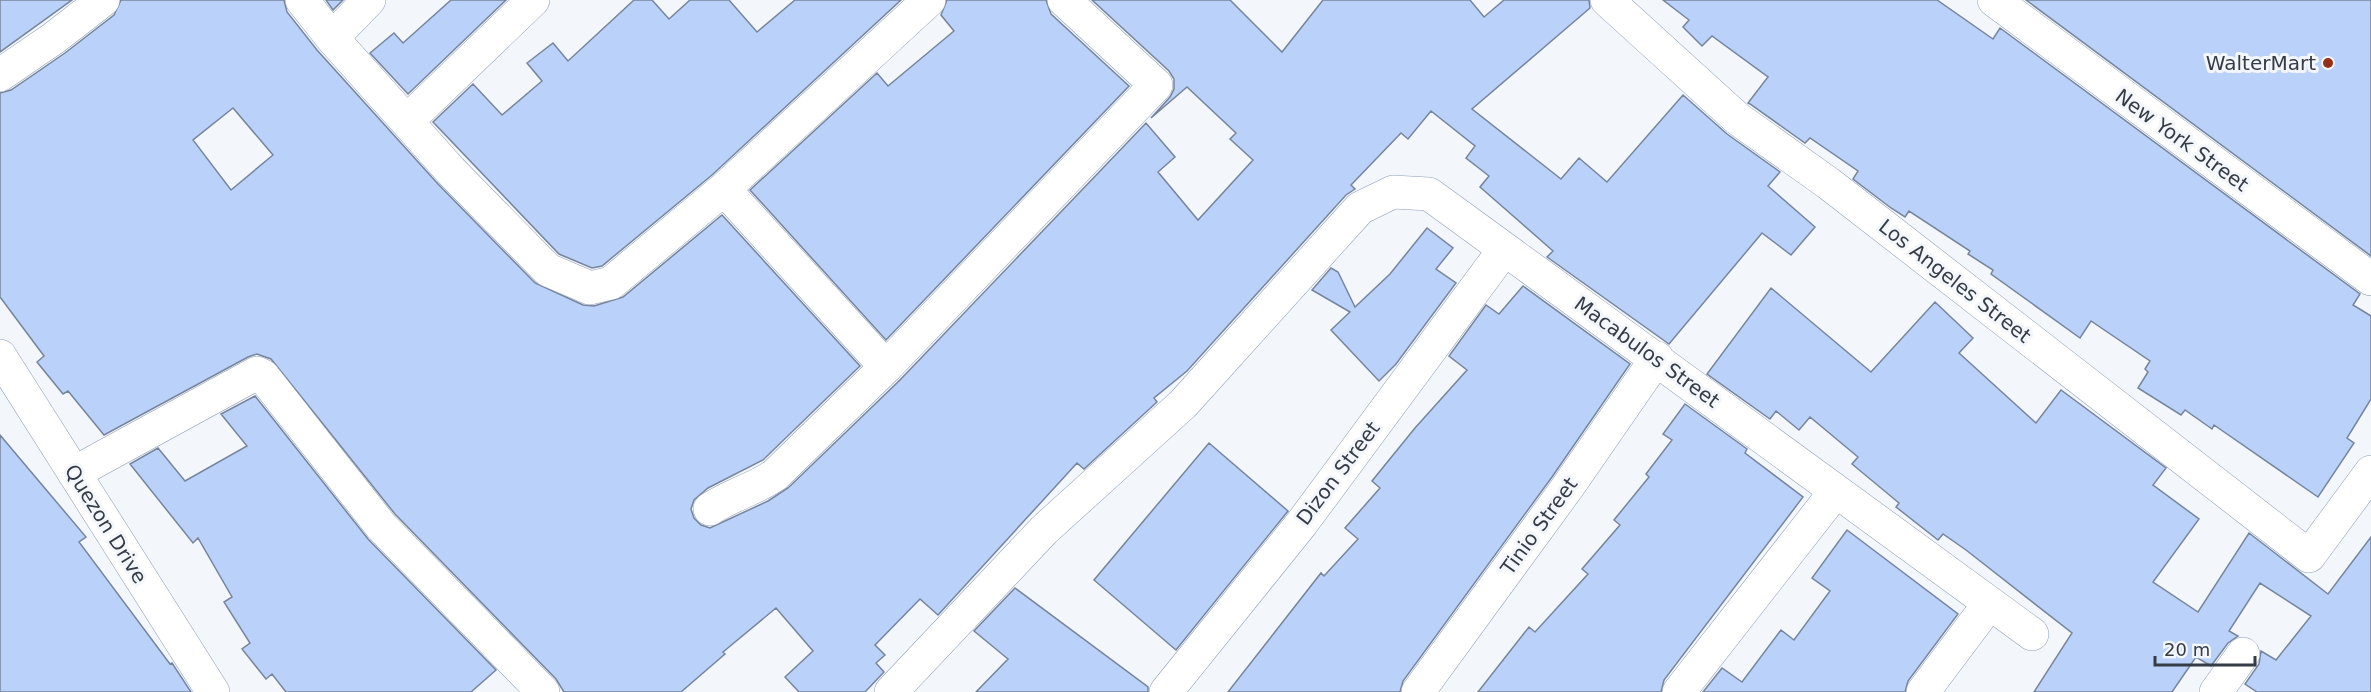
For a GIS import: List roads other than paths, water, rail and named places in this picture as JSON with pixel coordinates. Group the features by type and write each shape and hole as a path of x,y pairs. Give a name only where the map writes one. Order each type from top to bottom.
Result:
{"street":[{"path":"0,75 54,38 103,0"},
{"path":"302,0 332,38 451,171 548,270 590,288 611,283 724,189 929,0"},
{"path":"332,38 369,0"},
{"path":"407,121 533,0"},
{"path":"710,509 724,500 757,488 776,475 886,367 1156,85 1064,0"},
{"name":"Los Angeles Street","path":"1607,0 1738,119 1828,183 2309,556 2371,472"},
{"name":"New York Street","path":"1994,0 2371,279"},
{"path":"724,189 886,367"},
{"name":"Macabulos Street","path":"891,692 1044,530 1183,404 1360,208 1393,192 1429,194 1458,214 2032,634"},
{"name":"Dizon Street","path":"1166,692 1302,523 1504,249"},
{"name":"Quezon Drive","path":"0,356 212,692"},
{"name":"Tinio Street","path":"1418,692 1567,488 1657,358"},
{"path":"74,473 257,373 263,376 381,526 543,692"},
{"path":"1679,692 1836,491"},
{"path":"1923,692 1989,604"},
{"path":"2216,692 2243,654"}],"place":[{"name":"WalterMart","path":"2328,63"}]}
